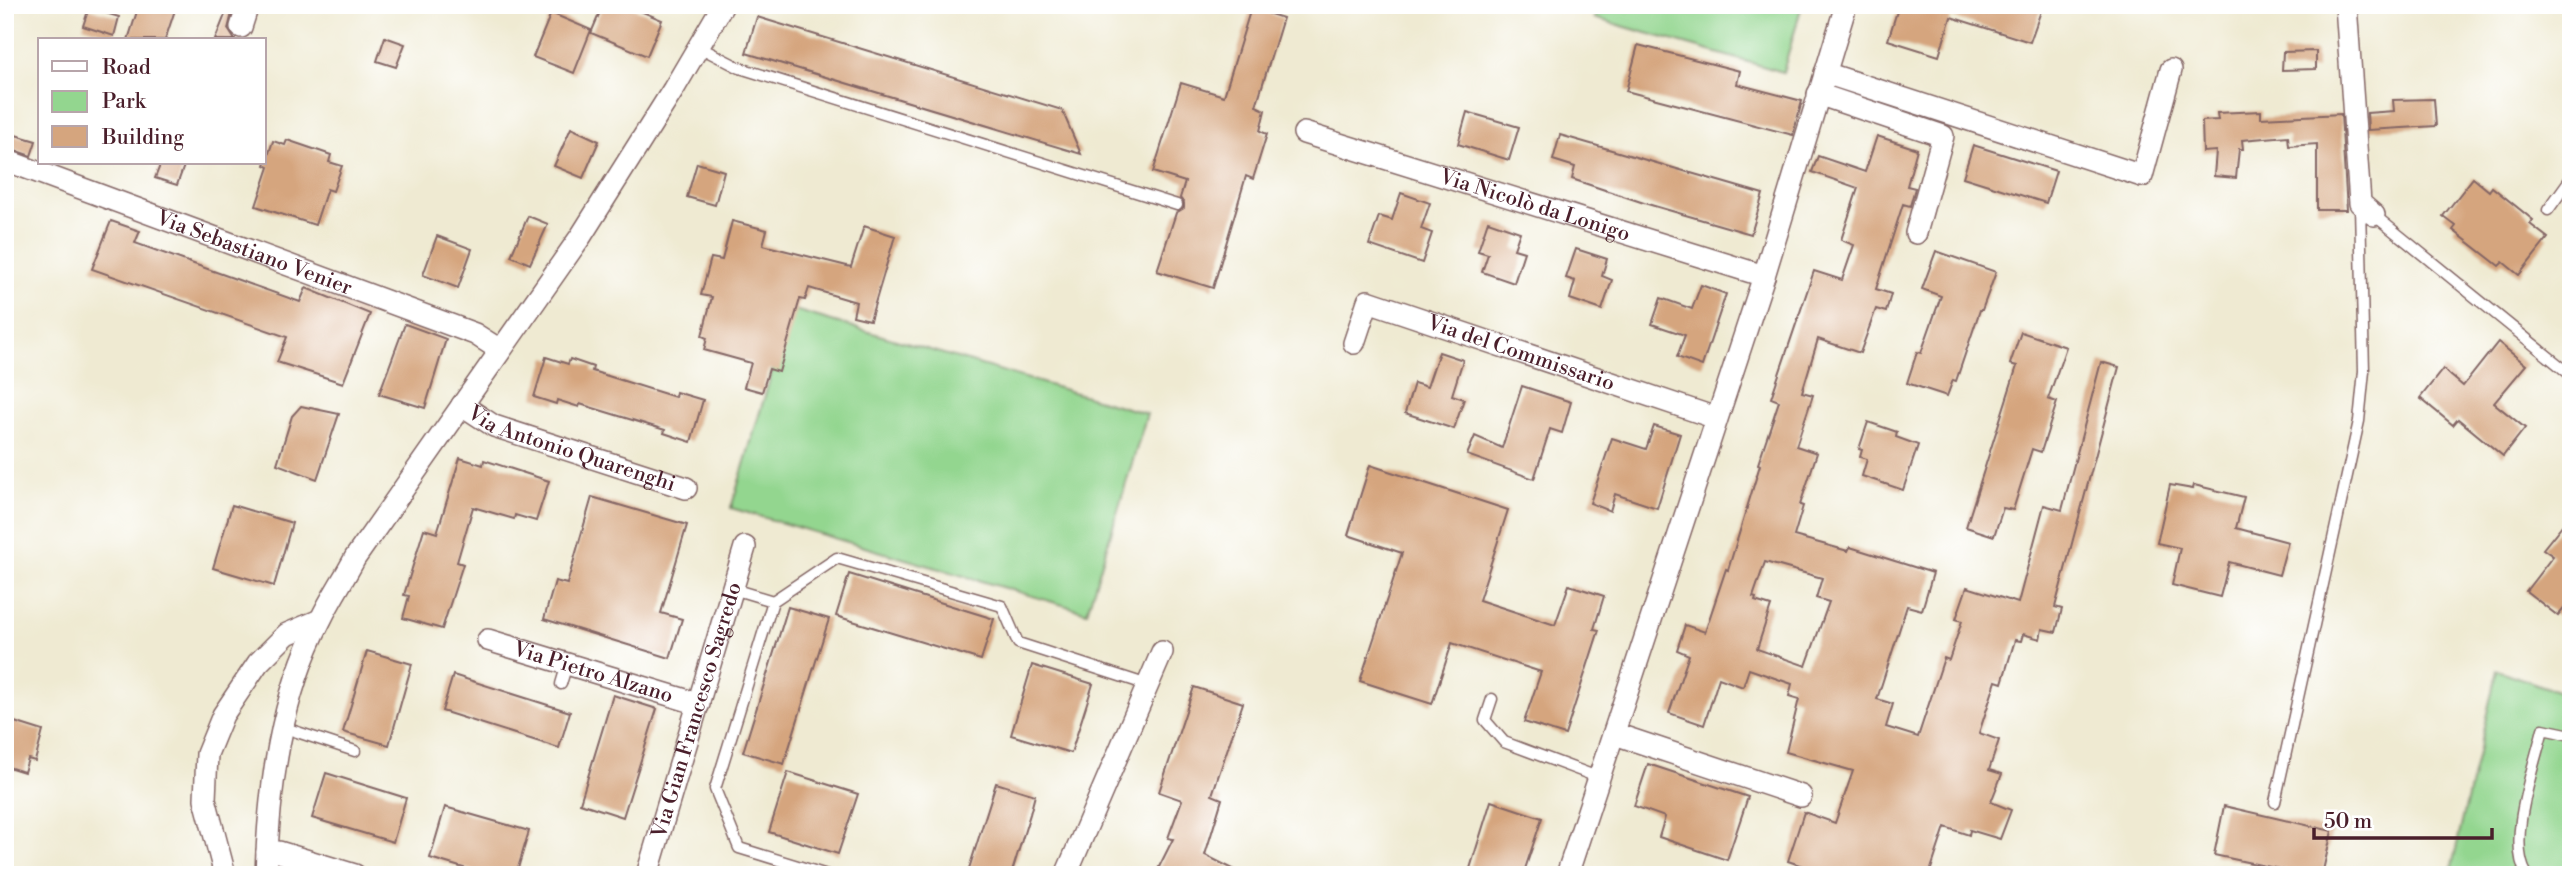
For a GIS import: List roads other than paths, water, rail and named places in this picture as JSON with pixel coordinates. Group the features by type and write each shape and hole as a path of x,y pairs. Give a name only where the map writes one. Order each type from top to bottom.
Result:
{"street":[{"path":"241,27 248,5"},
{"path":"266,875 271,788 282,727 296,677 320,620 355,558 608,194 723,5"},
{"path":"1567,875 1764,276 1846,5"},
{"path":"2346,5 2367,209"},
{"path":"1825,73 2142,176 2171,70"},
{"path":"1818,94 1943,136 1916,233"},
{"name":"Via Nicolò da Lonigo","path":"1304,133 1764,276"},
{"name":"Via Sebastiano Venier","path":"5,160 475,334 500,350"},
{"name":"Via del Commissario","path":"1354,343 1368,300 1716,418"},
{"name":"Via Antonio Quarenghi","path":"462,405 494,426 686,488"},
{"name":"Via Gian Francesco Sagredo","path":"647,875 745,547"},
{"path":"225,875 205,799 207,754 223,715 258,663 287,634 320,620"},
{"name":"Via Pietro Alzano","path":"488,640 564,674 699,704"},
{"path":"1066,875 1162,652"},
{"path":"1615,734 1801,796"},
{"path":"267,852 279,852 355,875"}],"lane":[{"path":"699,47 740,68 1177,205"},
{"path":"2548,210 2571,178"},
{"path":"2367,209 2571,375"},
{"path":"2275,802 2359,421 2364,371 2367,209"},
{"path":"827,875 739,848 715,789 772,601 837,558 1002,606 1018,643 1148,685"},
{"path":"733,589 772,601"},
{"path":"1492,698 1485,720 1504,742 1600,778"},
{"path":"282,727 355,751"},
{"path":"2527,875 2520,863 2518,832 2543,729 2571,735"}]}
